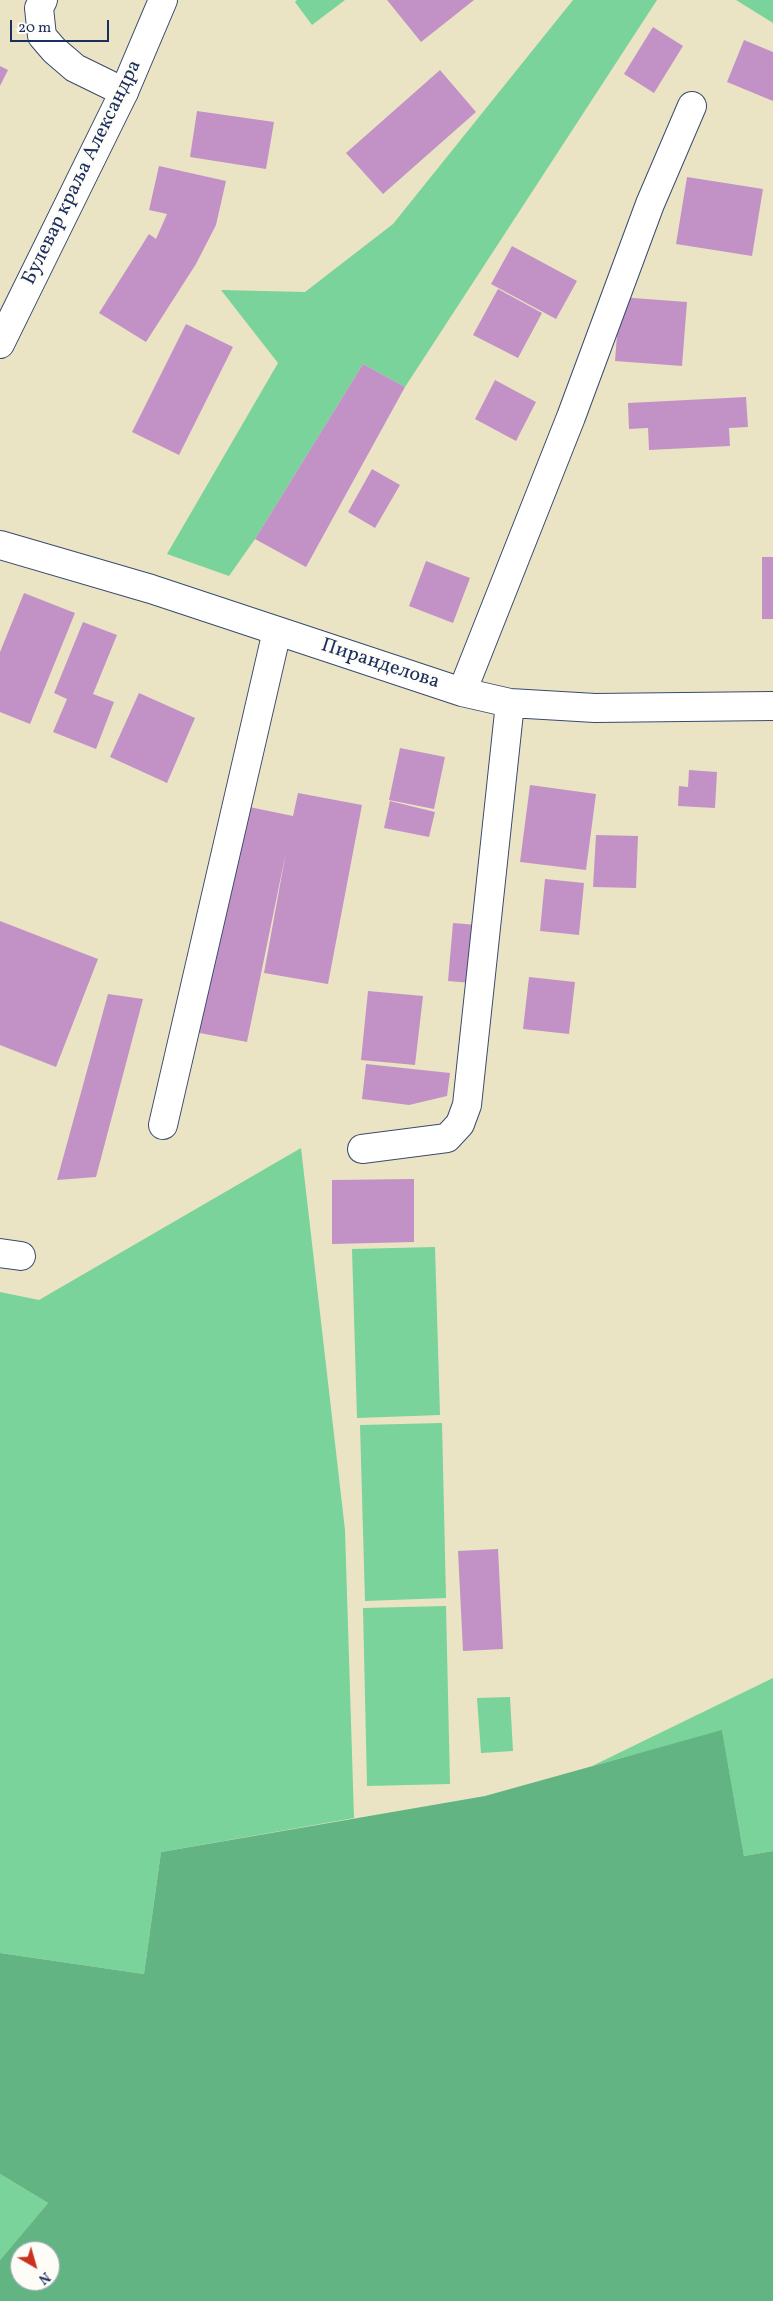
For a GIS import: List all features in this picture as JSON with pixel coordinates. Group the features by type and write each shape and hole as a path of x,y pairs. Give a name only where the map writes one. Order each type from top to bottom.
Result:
{"street":[{"path":"43,0 39,8 42,36 54,50 75,68 124,92"},
{"name":"Булевар краља Александра","path":"0,344 124,92 162,0"},
{"path":"462,692 571,417 650,204 692,106"},
{"name":"Пиранделова","path":"0,545 151,589 462,692 510,703 595,708 773,706"},
{"path":"162,1125 278,631"},
{"path":"362,1149 447,1138 460,1124 467,1105 510,703"}],"green space":[{"path":"297,0 345,0 312,25 295,2"},
{"path":"573,0 657,0 405,387 363,364 255,539 229,576 167,554 278,363 221,290 305,292 393,224"},
{"path":"736,0 773,0 773,23"},
{"path":"301,1148 345,1530 354,1818 161,1852 144,1974 0,1953 0,1292 39,1300"},
{"path":"435,1247 440,1415 357,1418 352,1249"},
{"path":"442,1423 446,1598 365,1601 360,1425"},
{"path":"446,1606 450,1784 367,1786 363,1608"},
{"path":"773,1678 773,1851 744,1856 722,1731 592,1766"},
{"path":"510,1697 513,1751 481,1753 477,1698"},
{"path":"722,1730 744,1856 773,1851 773,2301 0,2301 0,2260 10,2248 10,2291 60,2291 60,2241 16,2241 48,2203 0,2174 0,1953 144,1974 161,1852 485,1796"},
{"path":"0,2174 48,2203 16,2241 10,2241 10,2248 0,2260"}],"building":[{"path":"387,0 474,0 421,42"},
{"path":"653,27 683,46 654,93 624,74"},
{"path":"744,40 773,52 773,101 727,82"},
{"path":"0,66 8,70 0,86"},
{"path":"440,70 476,112 383,194 346,153"},
{"path":"197,111 274,122 266,169 190,157"},
{"path":"159,166 226,181 216,225 196,264 146,342 99,313 149,234 156,239 167,214 149,210"},
{"path":"687,177 763,189 752,256 676,244"},
{"path":"512,246 577,281 556,319 491,284"},
{"path":"498,289 542,313 518,358 473,335"},
{"path":"620,297 687,302 682,366 615,361"},
{"path":"186,324 233,347 179,455 132,432"},
{"path":"363,364 405,387 306,567 255,539"},
{"path":"495,380 536,402 516,441 475,419"},
{"path":"746,397 748,427 729,428 730,446 649,450 648,428 629,429 628,403"},
{"path":"372,469 400,485 375,528 348,512"},
{"path":"762,557 773,557 773,619 762,619"},
{"path":"426,561 470,578 453,623 409,606"},
{"path":"24,593 75,613 30,724 0,712 0,652"},
{"path":"83,622 117,635 93,694 114,702 96,749 53,732 67,699 54,693"},
{"path":"139,693 195,718 167,783 110,757"},
{"path":"400,748 445,757 434,809 389,800"},
{"path":"689,770 717,772 715,808 678,806 679,786 688,787"},
{"path":"530,785 596,794 586,870 520,862"},
{"path":"298,793 362,805 328,984 264,973 286,852 247,1042 179,1029 225,802 293,816"},
{"path":"390,801 435,812 429,837 384,828"},
{"path":"596,835 638,836 636,888 593,887"},
{"path":"545,879 584,883 579,935 540,931"},
{"path":"0,921 98,959 56,1067 0,1045"},
{"path":"453,923 477,925 472,983 448,981"},
{"path":"529,977 575,982 569,1034 523,1029"},
{"path":"368,991 423,996 415,1065 361,1060"},
{"path":"108,994 143,999 96,1177 57,1180"},
{"path":"366,1064 450,1073 447,1096 409,1105 362,1099"},
{"path":"414,1179 414,1242 332,1244 332,1180"},
{"path":"498,1549 503,1649 463,1651 458,1551"}]}
